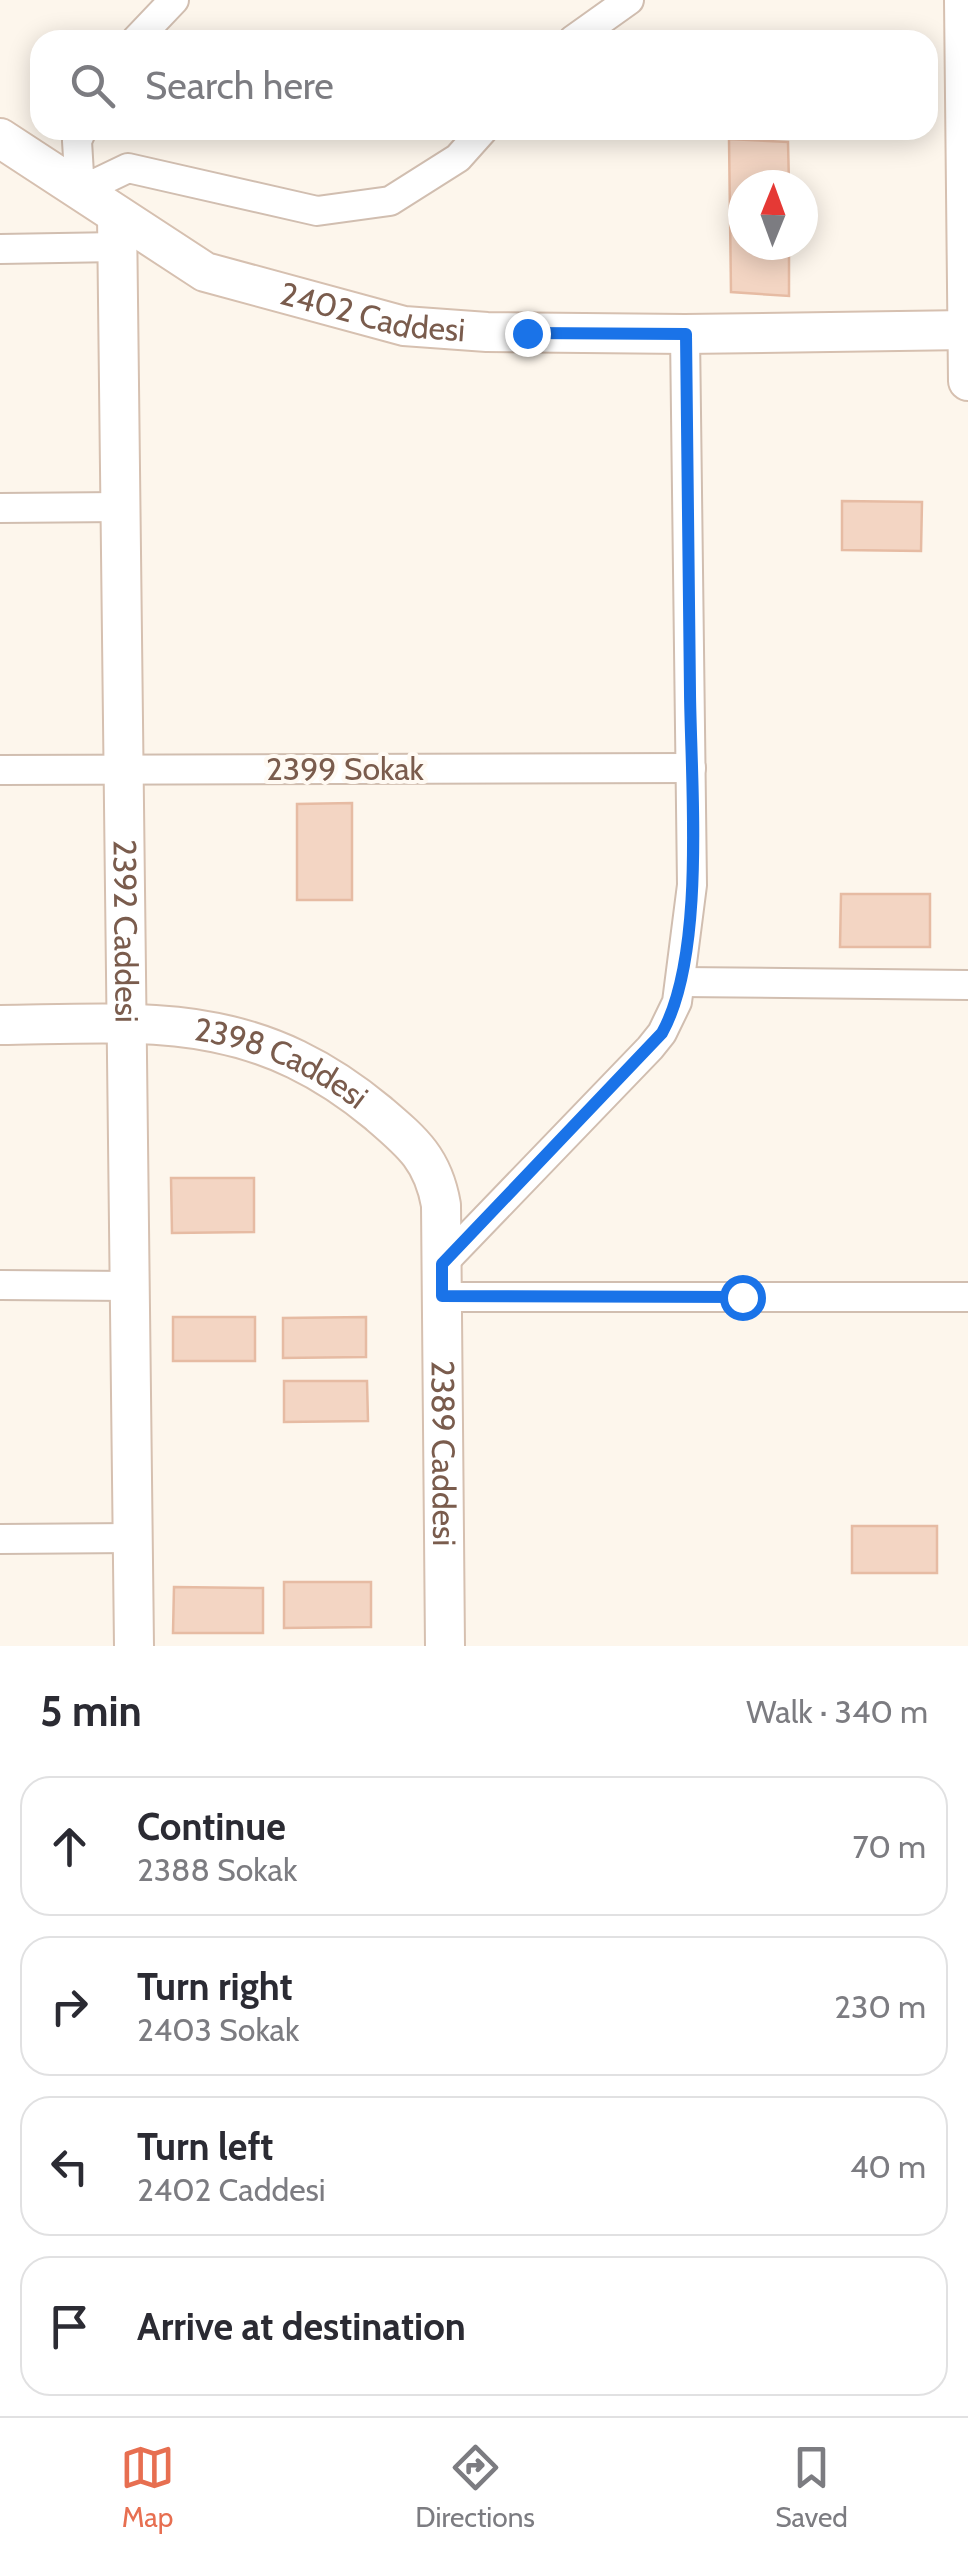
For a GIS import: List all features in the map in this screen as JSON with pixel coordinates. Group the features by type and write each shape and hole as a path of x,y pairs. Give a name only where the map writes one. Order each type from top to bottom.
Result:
{"street":[{"path":"146,30 174,0"},
{"path":"587,30 629,0"},
{"path":"964,0 968,381"},
{"name":"2402 Caddesi","path":"0,138 80,191 118,231 218,277 404,326 487,332 686,334 968,330"},
{"path":"78,140 80,191 128,168 317,212 390,201 458,158 475,140"},
{"path":"0,248 118,231"},
{"name":"2392 Caddesi","path":"118,231 134,1646"},
{"path":"442,1280 650,1048 671,1017 681,982 692,885 686,334"},
{"path":"0,508 121,507"},
{"name":"2399 Sokak","path":"0,770 691,768"},
{"path":"681,982 968,986"},
{"name":"2398 Caddesi","path":"0,1025 127,1024 210,1030 256,1041 308,1065 359,1098 423,1154 437,1178 442,1280"},
{"path":"442,1280 968,1297"},
{"name":"2389 Caddesi","path":"442,1280 445,1646"},
{"path":"0,1285 130,1286"},
{"path":"0,1539 132,1538"}],"building":[{"path":"729,140 788,142 789,170 729,170"},
{"path":"731,260 789,260 789,296 731,292"},
{"path":"842,501 922,502 921,551 842,550"},
{"path":"352,803 352,900 297,900 297,804"},
{"path":"841,894 930,894 930,947 840,947"},
{"path":"171,1178 254,1178 254,1232 172,1233"},
{"path":"173,1317 255,1317 255,1361 173,1361"},
{"path":"366,1317 366,1357 283,1358 283,1318"},
{"path":"284,1381 367,1381 368,1421 284,1422"},
{"path":"852,1526 937,1526 937,1573 852,1573"},
{"path":"284,1582 371,1582 371,1627 284,1628"},
{"path":"174,1587 263,1588 263,1633 173,1633"}],"route":[{"path":"527,333 686,334 692,885 677,1002 662,1033 442,1264 442,1296 742,1297"}]}
